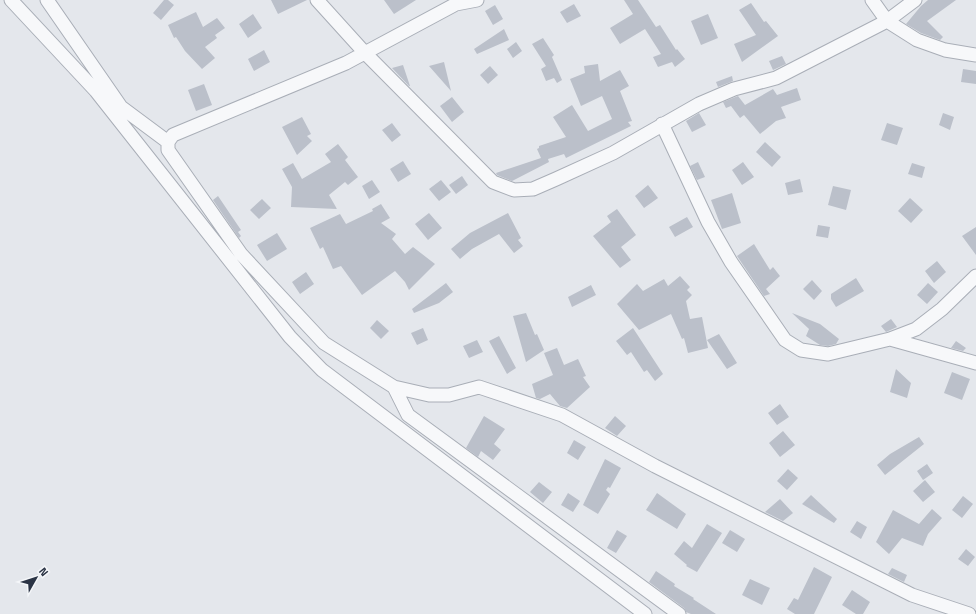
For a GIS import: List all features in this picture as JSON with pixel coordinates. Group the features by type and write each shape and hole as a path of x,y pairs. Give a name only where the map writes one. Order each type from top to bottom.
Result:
{"street":[{"path":"47,0 121,107 168,142"},
{"path":"317,0 364,53 493,182 514,190 533,189 613,153 662,124 700,104 734,89 776,78 887,21 915,0"},
{"path":"477,0 454,2 346,63 173,135 168,142 168,150 241,254 324,343 394,387 429,395 449,395 479,387 562,415 655,466 912,595 969,614"},
{"path":"872,0 887,21 917,40 945,50 976,55"},
{"path":"17,3 96,91 306,356 322,370 645,614"},
{"path":"662,124 708,222 760,305 786,340 801,350 828,354 890,339 916,329 942,309 976,276"},
{"path":"890,339 976,363"},
{"path":"394,387 408,414 679,614"}],"building":[{"path":"164,0 168,0 174,5 161,20 153,13"},
{"path":"271,0 307,0 278,14"},
{"path":"384,0 416,0 394,14"},
{"path":"624,0 638,0 656,27 660,25 676,50 677,49 685,59 675,67 672,62 658,67 653,57 661,54 645,29 620,44 610,28 633,14"},
{"path":"928,0 956,0 927,21 943,37 940,40 921,33 906,24"},
{"path":"751,3 764,22 766,21 778,36 742,62 734,44 756,35 739,10"},
{"path":"574,4 581,16 567,23 560,12"},
{"path":"495,5 503,19 493,25 485,11"},
{"path":"196,12 203,27 217,18 225,28 215,35 217,38 205,47 215,58 202,69 185,51 176,37 174,38 168,25"},
{"path":"253,14 262,28 248,38 239,24"},
{"path":"708,14 718,38 701,45 691,21"},
{"path":"504,29 509,40 477,54 474,49"},
{"path":"543,38 554,55 552,57 562,80 557,83 554,78 546,81 541,69 546,66 532,44"},
{"path":"516,42 522,51 513,58 507,49"},
{"path":"264,50 270,62 254,71 248,59"},
{"path":"782,56 786,64 773,70 769,61"},
{"path":"444,62 451,91 429,66"},
{"path":"598,64 600,81 620,70 629,86 620,91 632,121 628,122 631,126 566,158 564,154 548,159 549,162 512,181 497,175 496,173 541,158 537,149 539,146 566,137 553,117 572,105 588,131 612,119 602,96 581,106 570,79 585,73 584,66"},
{"path":"403,65 410,86 392,68"},
{"path":"490,66 498,75 488,84 480,75"},
{"path":"963,69 976,71 976,84 961,82"},
{"path":"732,76 733,81 718,87 716,82"},
{"path":"204,84 212,105 196,111 188,90"},
{"path":"797,88 801,100 781,107 786,118 776,121 760,134 744,115 740,118 731,106 726,108 723,102 738,96 745,105 773,89 777,95"},
{"path":"452,97 464,112 452,122 440,106"},
{"path":"699,113 706,125 692,132 686,121"},
{"path":"943,113 954,117 950,130 939,125"},
{"path":"302,117 311,134 307,136 312,141 297,155 282,127"},
{"path":"392,123 401,135 392,142 382,130"},
{"path":"887,123 903,128 897,145 881,140"},
{"path":"765,142 781,157 772,167 756,152"},
{"path":"338,144 348,157 345,160 358,177 348,185 345,182 329,195 337,209 291,207 292,187 282,169 293,163 302,179 331,162 325,154"},
{"path":"403,161 411,174 398,182 390,169"},
{"path":"698,162 705,177 697,180 690,166"},
{"path":"743,162 754,177 742,185 732,170"},
{"path":"912,163 925,167 922,178 908,174"},
{"path":"462,176 468,185 456,194 449,185"},
{"path":"800,179 803,192 788,195 785,183"},
{"path":"372,180 380,192 369,199 362,186"},
{"path":"441,180 451,192 439,201 429,189"},
{"path":"648,185 658,198 644,208 635,196"},
{"path":"833,186 851,190 846,210 828,205"},
{"path":"732,193 741,223 722,229 711,200"},
{"path":"218,196 241,230 238,232 241,236 239,238 213,200"},
{"path":"910,198 923,210 911,223 898,211"},
{"path":"262,199 271,208 259,219 250,210"},
{"path":"381,204 390,218 381,223 396,234 392,239 405,254 413,247 435,264 409,290 405,282 395,271 362,295 341,266 333,269 323,247 320,249 310,228 340,214 346,224 373,211 372,209"},
{"path":"617,209 636,235 621,247 631,260 620,268 593,236 611,222 607,216"},
{"path":"429,213 442,228 428,240 415,224"},
{"path":"508,213 521,238 518,240 523,246 514,253 499,234 472,249 460,259 451,249 470,233"},
{"path":"687,217 693,227 675,237 669,227"},
{"path":"818,225 830,227 828,238 816,236"},
{"path":"976,227 976,255 962,236"},
{"path":"277,233 287,249 267,261 257,245"},
{"path":"754,244 770,270 773,267 780,276 766,289 770,294 764,296 737,256"},
{"path":"937,261 946,272 934,283 925,271"},
{"path":"306,272 314,284 300,294 292,282"},
{"path":"680,276 690,287 687,290 692,295 686,301 690,319 702,317 708,348 688,353 684,338 682,339 671,314 639,330 617,304 637,284 643,291 664,279 668,286"},
{"path":"856,278 864,291 836,307 831,299 831,294"},
{"path":"812,280 822,291 814,300 803,289"},
{"path":"446,283 453,292 439,303 414,313 412,309"},
{"path":"928,283 938,292 927,304 917,295"},
{"path":"591,285 596,295 572,307 568,297"},
{"path":"526,313 535,335 537,334 544,350 526,362 513,316"},
{"path":"792,313 820,324 839,339 836,344 828,346 820,345 806,336 809,329"},
{"path":"891,319 897,327 886,332 881,326"},
{"path":"377,320 389,331 381,339 370,328"},
{"path":"423,328 428,340 417,345 411,333"},
{"path":"633,328 663,374 655,381 647,370 644,372 631,352 627,355 616,341"},
{"path":"719,334 737,363 727,369 707,340"},
{"path":"499,336 516,368 507,374 489,341"},
{"path":"477,340 483,352 469,358 463,346"},
{"path":"956,341 966,348 963,351 951,348"},
{"path":"557,348 564,365 578,359 586,376 583,377 590,387 567,408 560,406 550,394 540,399 536,398 532,384 553,375 544,353"},
{"path":"896,369 911,383 907,398 890,392"},
{"path":"952,372 970,379 962,400 944,393"},
{"path":"780,404 789,417 777,425 768,413"},
{"path":"484,416 505,429 494,444 501,450 493,460 481,451 478,457 466,448"},
{"path":"615,416 626,426 617,436 605,428"},
{"path":"783,431 795,445 780,457 769,443"},
{"path":"919,437 924,444 885,475 877,465 890,454"},
{"path":"574,440 586,447 578,460 567,453"},
{"path":"605,459 621,468 610,488 608,487 606,490 610,494 598,514 583,505"},
{"path":"927,464 933,473 923,480 917,471"},
{"path":"788,469 798,478 787,490 777,481"},
{"path":"925,480 935,492 923,502 913,491"},
{"path":"539,482 552,492 543,503 530,492"},
{"path":"568,493 580,501 573,512 561,505"},
{"path":"657,493 686,514 677,529 646,510"},
{"path":"811,495 837,519 834,523 802,504"},
{"path":"963,496 973,504 962,518 952,510"},
{"path":"780,499 793,513 783,521 765,512"},
{"path":"932,509 942,518 928,534 923,546 902,538 889,554 876,542 893,510 919,524"},
{"path":"857,521 867,527 861,539 850,532"},
{"path":"707,524 722,533 697,572 686,566 687,565 674,554 684,541 692,548"},
{"path":"617,530 627,536 616,553 607,548"},
{"path":"730,530 745,539 737,552 722,543"},
{"path":"966,549 975,557 968,566 958,559"},
{"path":"814,567 832,577 814,614 795,614 787,609 794,598 798,600"},
{"path":"892,568 907,575 904,582 888,574"},
{"path":"656,571 675,584 674,586 716,614 691,614 686,612 684,608 649,582"},
{"path":"750,579 770,588 762,605 742,595"},
{"path":"852,590 870,602 863,614 856,614 842,605"}]}
